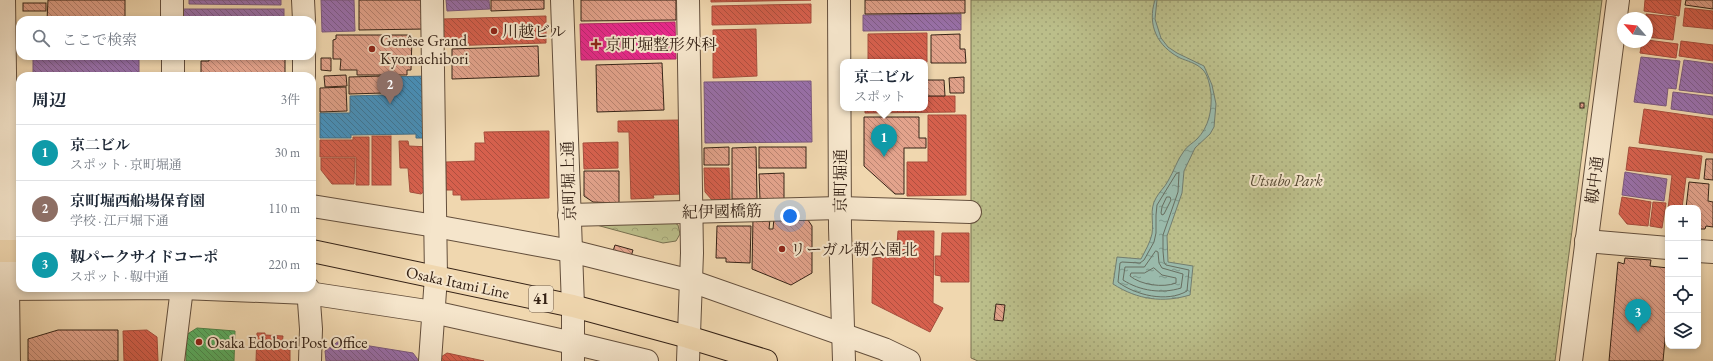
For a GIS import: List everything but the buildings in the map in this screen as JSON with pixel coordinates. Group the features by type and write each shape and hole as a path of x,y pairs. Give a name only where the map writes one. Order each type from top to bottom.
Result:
{"main road":[{"name":"Osaka Itami Line","path":"316,252 573,306 688,337 766,361"}],"street":[{"path":"4,0 9,203 9,251 4,289 9,361"},
{"path":"172,0 172,16"},
{"path":"303,0 304,16"},
{"path":"430,361 436,277 432,0"},
{"name":"京町堀上通","path":"562,0 573,306 573,352"},
{"path":"688,0 691,211 691,281 688,361"},
{"name":"京町堀通","path":"839,0 840,208 842,334 844,361"},
{"name":"靱中通","path":"1571,361 1618,0"},
{"path":"173,60 173,72"},
{"path":"304,60 304,72"},
{"path":"316,207 435,226 571,251 691,281 884,349 909,361"},
{"name":"紀伊國橋筋","path":"569,215 840,208 970,212"},
{"path":"1586,241 1665,248"},
{"path":"1701,251 1713,252"},
{"path":"4,289 16,289"},
{"path":"316,291 433,312 573,352 647,361"},
{"path":"173,361 182,292"},
{"path":"308,292 311,329 310,361"}],"green space":[{"name":"Utsubo Park","path":"971,0 1602,0 1555,361 978,361 971,358"},
{"path":"668,219 678,225 680,234 676,241 663,243 589,223"}],"water":[{"path":"1155,0 1157,0 1155,19 1161,38 1168,47 1177,53 1204,66 1212,85 1216,104 1214,127 1210,134 1195,148 1184,171 1182,193 1167,236 1168,262 1193,266 1190,295 1170,299 1141,297 1113,284 1117,257 1141,259 1149,244 1152,234 1152,211 1154,202 1167,183 1182,154 1201,134 1207,124 1210,112 1211,94 1204,71 1197,65 1172,53 1165,47 1156,34 1152,18"}],"place":[{"name":"川越ビル","path":"494,31"},
{"name":"京町堀整形外科","path":"596,44"},
{"name":"Genêse Grand Kyomachibori","path":"372,49"},
{"name":"京町堀西船場保育園","path":"390,104"},
{"name":"京二ビル","path":"884,157"},
{"name":"リーガル靭公園北","path":"782,249"},
{"name":"靱パークサイドコーポ","path":"1638,332"},
{"name":"Osaka Edobori Post Office","path":"199,342"}]}
